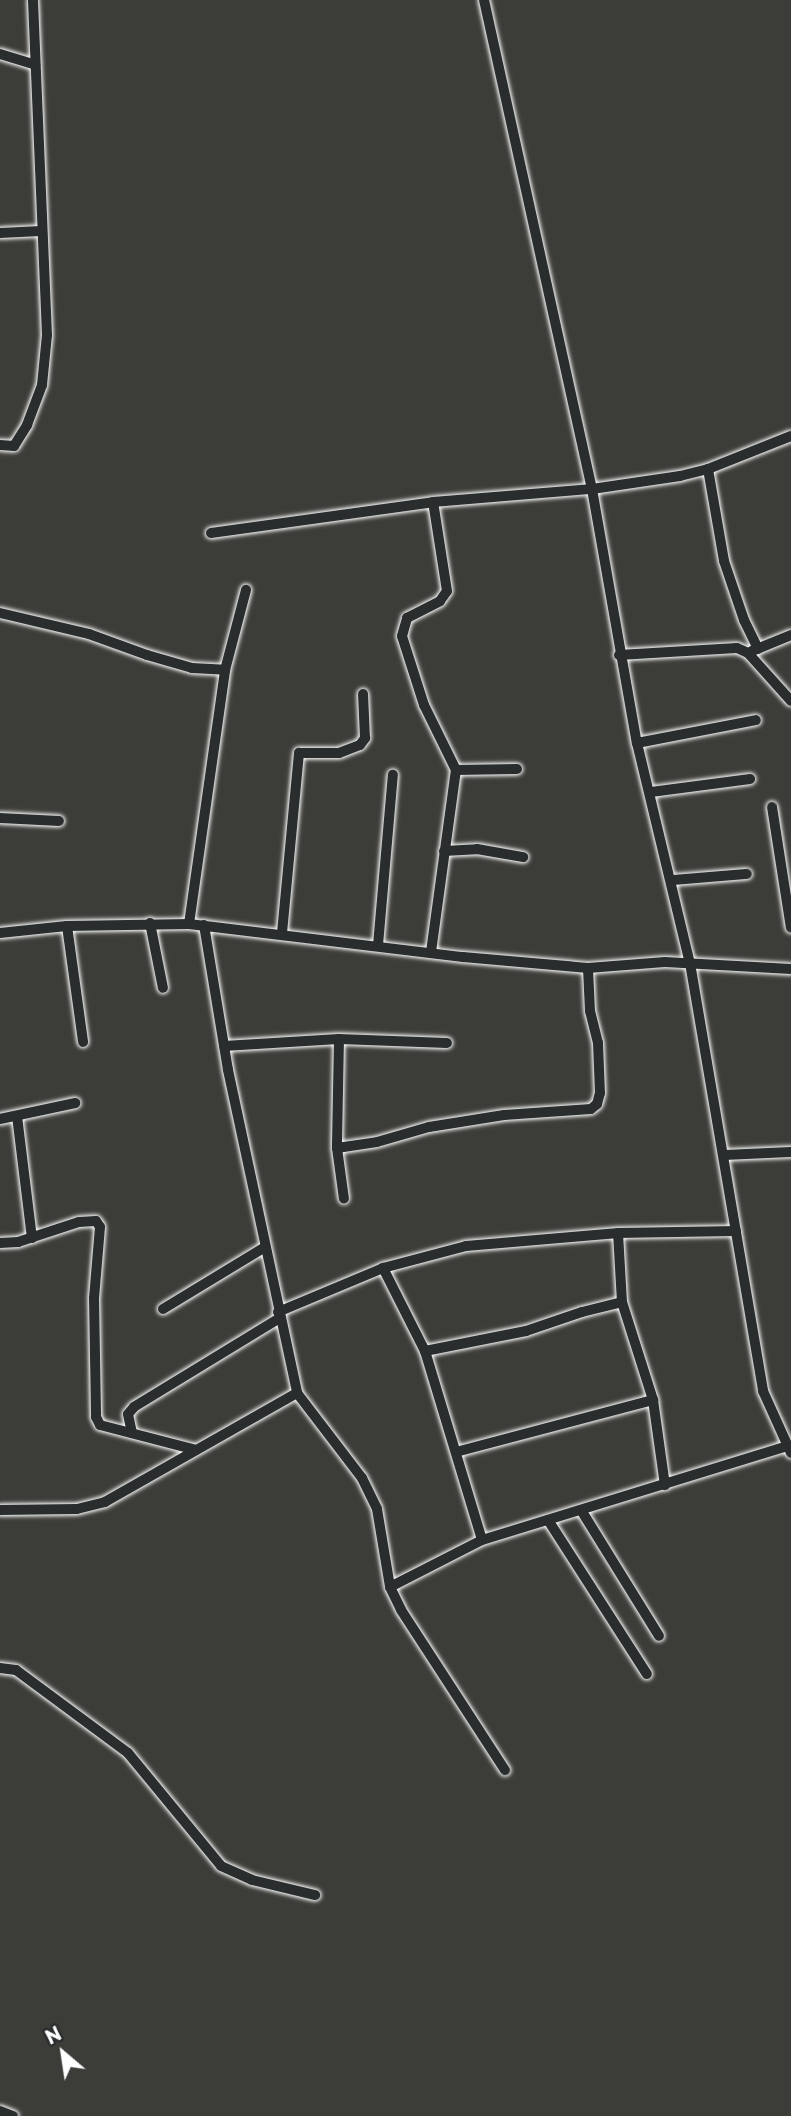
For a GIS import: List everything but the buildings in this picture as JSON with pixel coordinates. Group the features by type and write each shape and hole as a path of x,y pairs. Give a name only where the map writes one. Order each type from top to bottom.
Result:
{"street":[{"path":"0,445 14,446 20,439 42,384 47,335 33,0"},
{"path":"390,1587 482,1540 789,1449 763,1391 690,963 651,792 637,743 619,655 592,489 484,0"},
{"path":"0,54 36,65"},
{"path":"0,233 41,232"},
{"path":"211,533 433,502 592,489 708,469 791,436"},
{"path":"708,469 724,561 753,651 791,701"},
{"path":"431,952 456,770 424,705 402,636 407,618 440,601 447,591 433,502"},
{"path":"189,923 225,670 246,590"},
{"path":"0,613 89,634 192,668 225,670"},
{"path":"619,655 711,647 753,651 791,635"},
{"path":"282,933 299,753 339,752 360,745 365,738 363,694"},
{"path":"637,743 756,720"},
{"path":"456,770 517,769"},
{"path":"377,945 393,775"},
{"path":"651,792 750,779"},
{"path":"772,807 788,894 791,928"},
{"path":"0,818 59,821"},
{"path":"444,851 477,849 523,857"},
{"path":"672,880 747,874"},
{"path":"150,923 163,988"},
{"path":"0,933 67,926 189,923 588,968 666,962 791,969"},
{"path":"204,925 224,1046 297,1392 362,1478 377,1509 390,1587 401,1611 505,1770"},
{"path":"67,926 83,1042"},
{"path":"337,1148 504,1115 591,1109 597,1104 600,1093 598,1042 590,1012 588,968"},
{"path":"224,1046 340,1040 447,1043"},
{"path":"340,1040 337,1148 344,1199"},
{"path":"0,1119 75,1102"},
{"path":"17,1116 32,1238"},
{"path":"724,1155 791,1152"},
{"path":"0,1243 32,1238 92,1220 100,1227 94,1298 96,1417 100,1426 196,1450"},
{"path":"132,1433 128,1414 134,1407 279,1315 383,1268 466,1245 618,1233 736,1231"},
{"path":"618,1233 622,1302 653,1400 665,1485"},
{"path":"163,1310 265,1247"},
{"path":"383,1268 425,1351 482,1540"},
{"path":"425,1351 526,1331 622,1302"},
{"path":"0,1510 78,1508 105,1503 297,1392"},
{"path":"456,1452 653,1400"},
{"path":"581,1510 659,1636"},
{"path":"548,1520 647,1674"},
{"path":"0,1668 16,1670 128,1753 221,1866 252,1880 315,1895"},
{"path":"0,2111 13,2116"}]}
